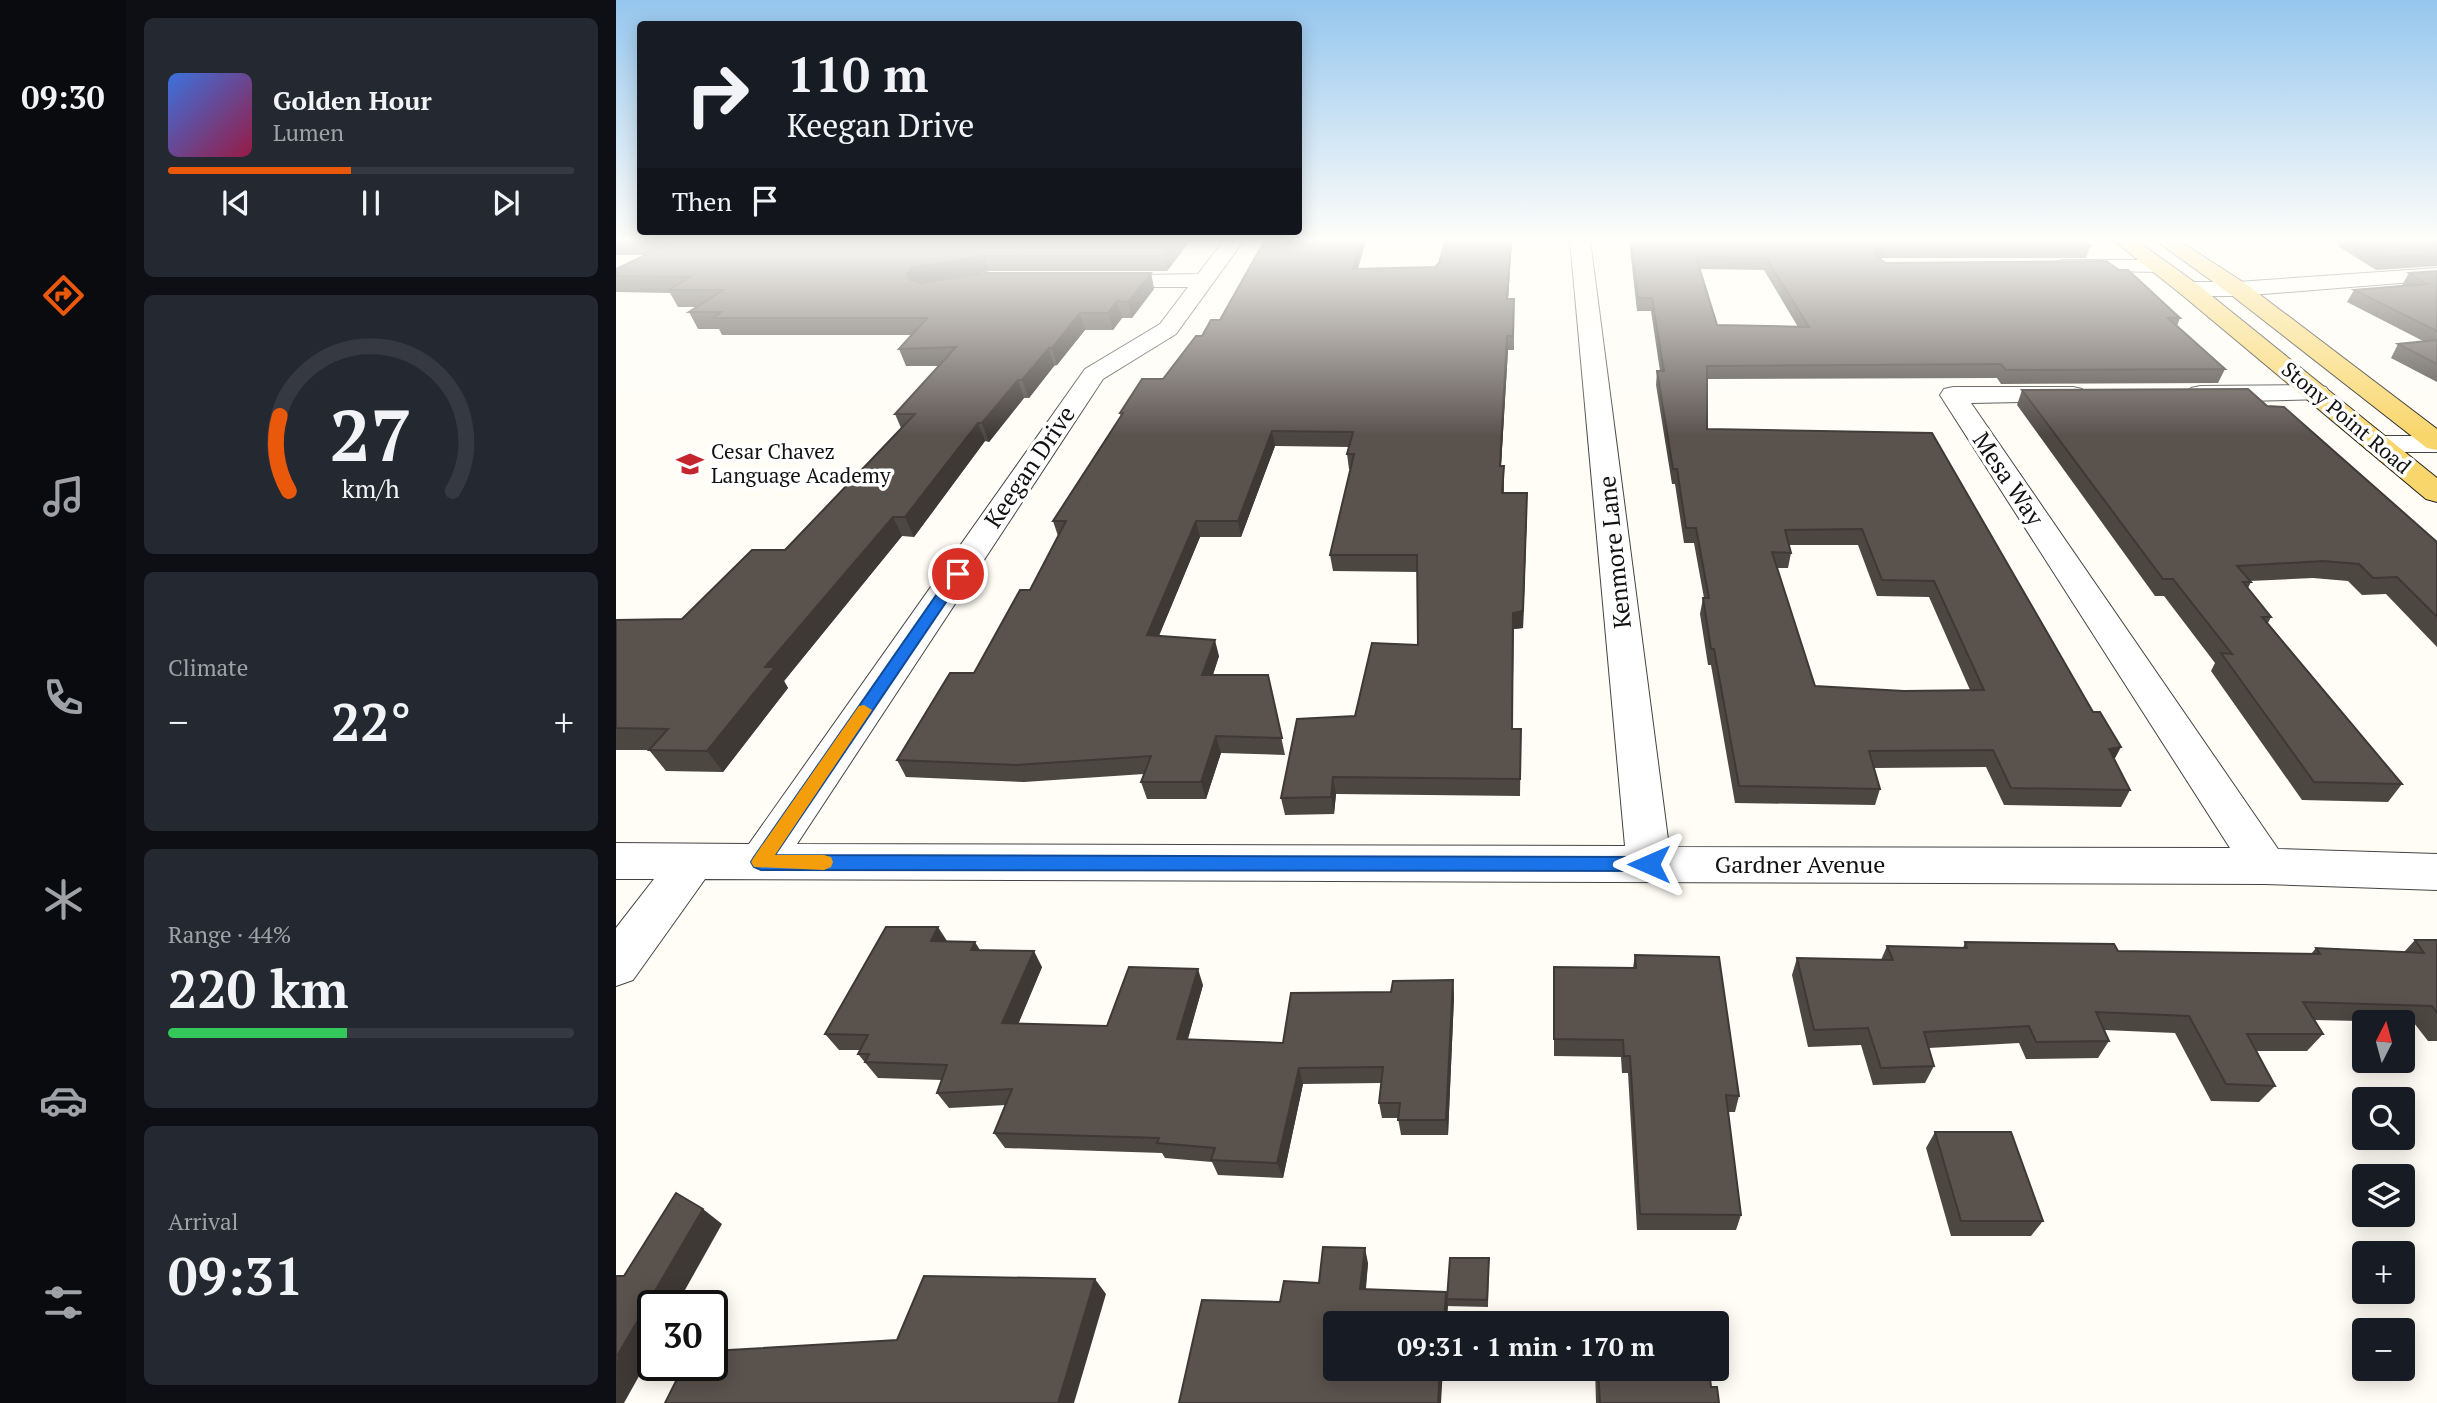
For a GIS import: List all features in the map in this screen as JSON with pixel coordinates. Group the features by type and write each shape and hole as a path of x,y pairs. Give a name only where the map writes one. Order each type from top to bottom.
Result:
{"main road":[{"name":"Stony Point Road","path":"2209,305 2437,493"},
{"name":"Stony Point Road","path":"2259,305 2437,443"}],"street":[{"name":"Keegan Drive","path":"761,862 1094,374 1168,329 1185,305"},
{"name":"Kenmore Lane","path":"1587,305 1649,864"},
{"path":"2176,394 2317,393"},
{"name":"Mesa Way","path":"2106,394 1953,396 2265,866"},
{"path":"2377,444 2437,443"},
{"name":"Gardner Avenue","path":"616,861 2265,866 2437,872"},
{"path":"616,965 693,862"}],"building":[{"path":"699,305 1114,305 1108,313 1080,313 1052,348 1049,348 1022,380 1018,380 982,423 978,423 905,517 893,517 765,667 775,667 707,751 649,750 668,729 616,728 616,620 682,619 752,550 785,550 915,414 895,414 956,347 899,349 927,318 713,318 721,312 689,312"},
{"path":"1228,305 1514,305 1513,336 1507,336 1500,466 1504,466 1502,493 1527,493 1523,611 1513,613 1512,729 1521,729 1520,779 1333,777 1331,797 1281,798 1297,719 1355,716 1372,643 1418,645 1417,555 1330,555 1354,454 1347,454 1353,432 1272,431 1238,521 1196,521 1147,635 1215,640 1202,675 1268,675 1282,738 1216,736 1201,782 1141,782 1151,756 1016,765 897,760 950,673 974,673 1020,590 1030,590 1066,521 1053,521 1142,379 1163,379 1196,336 1202,336 1211,320 1220,320"},
{"path":"1653,305 1711,305 1717,325 1809,327 1796,305 2166,305 2180,318 2168,318 2225,369 2006,370 2001,364 1707,366 1707,429 1932,433 2093,712 2100,712 2121,747 2109,749 2130,790 2011,788 1993,750 1869,751 1880,789 1739,786 1714,649 1711,649 1703,598 1709,598 1696,528 1686,528 1677,469 1673,469 1657,371 1664,371","holes":["1862,529 1882,580 1934,581 1984,690 1904,691 1815,686 1772,552 1791,553 1785,530"]},
{"path":"2385,305 2437,305 2437,331"},
{"path":"2437,340 2437,364 2398,344"},
{"path":"2248,389 2267,406 2284,407 2437,542 2437,617 2397,577 2373,578 2359,564 2323,561 2237,566 2251,582 2243,582 2271,617 2262,617 2402,784 2314,782 2221,653 2232,654 2173,579 2163,579 2022,390"},
{"path":"886,927 938,927 931,941 975,942 971,950 1034,951 1002,1023 1107,1026 1129,967 1198,969 1177,1039 1283,1043 1291,993 1391,992 1393,981 1453,980 1446,1120 1398,1120 1400,1103 1379,1103 1383,1067 1299,1068 1277,1163 1211,1160 1215,1148 1157,1143 1159,1138 994,1133 1012,1089 937,1093 947,1065 865,1062 869,1054 858,1054 868,1035 825,1034"},
{"path":"2415,940 2437,940 2437,1013 2432,1006 2303,1002 2323,1034 2247,1034 2275,1086 2226,1084 2189,1016 2096,1012 2109,1041 2036,1042 2029,1026 1924,1032 1934,1066 1881,1068 1868,1028 1814,1030 1797,958 1893,960 1887,946 1967,948 1965,942 2114,944 2118,951 2320,954 2316,948 2424,953"},
{"path":"1635,955 1719,957 1739,1096 1726,1095 1741,1215 1640,1214 1630,1056 1624,1056 1623,1040 1554,1039 1554,967 1636,968"},
{"path":"1935,1132 2011,1132 2043,1221 1961,1221"},
{"path":"676,1193 703,1209 656,1290 637,1290 637,1322 617,1356 620,1356 616,1364 616,1276 624,1276"},
{"path":"1323,1247 1365,1248 1360,1289 1446,1292 1445,1311 1323,1311 1323,1381 1439,1381 1438,1403 1179,1403 1202,1300 1280,1302 1284,1281 1319,1283"},
{"path":"1450,1258 1489,1258 1487,1300 1447,1299"},
{"path":"924,1276 1095,1279 1058,1403 665,1403 676,1381 728,1381 728,1350 897,1340"},
{"path":"1599,1381 1710,1381 1711,1387 1717,1387 1719,1403 1600,1403"}],"slow traffic":[{"path":"824,862 761,862 864,710"}],"place":[{"name":"Cesar Chavez Language Academy","path":"690,464"}],"route":[{"path":"958,574 761,862 1649,864"}]}
